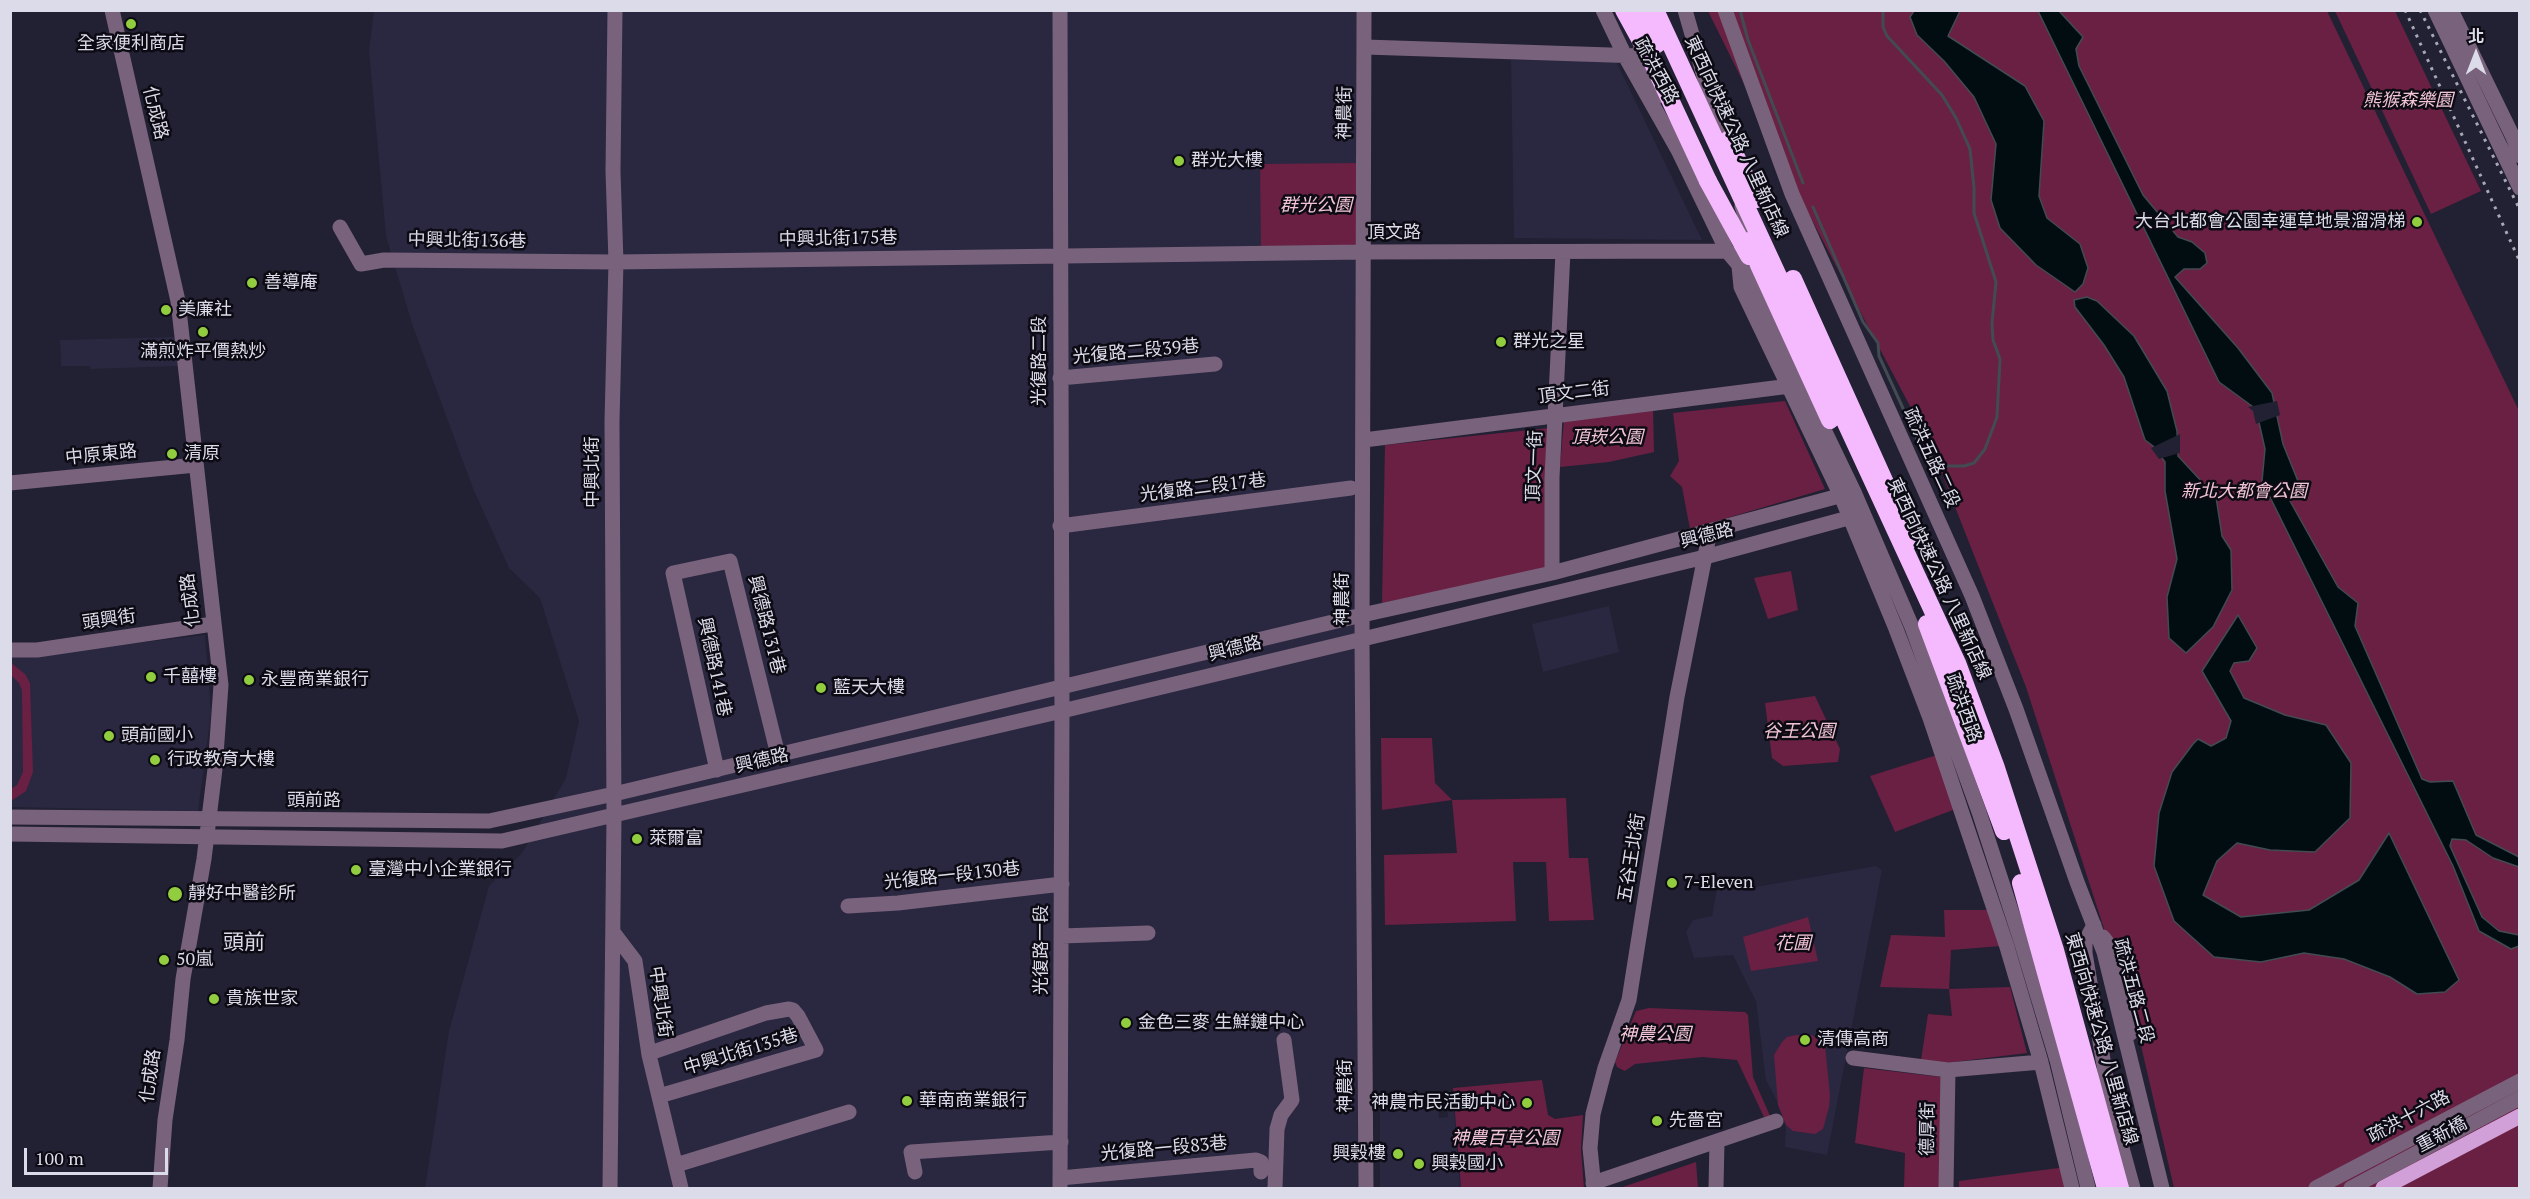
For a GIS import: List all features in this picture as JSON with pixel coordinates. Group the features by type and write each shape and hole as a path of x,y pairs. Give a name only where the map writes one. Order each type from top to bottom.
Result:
{"highway":[{"path":"1623,10 1652,61 1708,181 1783,317"},
{"name":"東西向快速公路 八里新店線","path":"1641,10 1819,396 1887,533 1928,627 2000,819 2026,902 2106,1188"},
{"name":"東西向快速公路 八里新店線","path":"1655,10 1957,663 1996,768 2055,950 2120,1188"},
{"path":"1666,10 1848,394 1892,496 1943,632"}],"main road":[{"name":"重新橋","path":"2383,1188 2520,1116"},
{"name":"重新橋","path":"2405,1188 2520,1128"}],"street":[{"name":"化成路","path":"112,10 178,301 221,686 215,769 183,979 165,1120 160,1188"},
{"name":"中興北街","path":"610,1188 614,816 612,421 616,262 613,171 615,10"},
{"name":"光復路二段","path":"1059,10 1060,688 1062,711"},
{"name":"神農街","path":"1364,10 1362,638 1366,1188"},
{"name":"疏洪西路","path":"1603,10 1624,56 1678,150 1727,251 1753,282 1856,515 1912,627 1945,715 2015,946 2057,1060 2088,1188"},
{"name":"疏洪西路","path":"1623,10 1678,150"},
{"path":"1684,10 1745,216 1739,266"},
{"name":"疏洪五路二段","path":"1725,10 1792,194 1972,596 2016,709 2104,952 2162,1188"},
{"path":"2435,10 2520,188"},
{"path":"2451,10 2516,136 2520,156"},
{"path":"1365,47 1641,56"},
{"path":"2497,140 2516,136"},
{"name":"中興北街136巷","path":"340,227 361,264 384,260 616,262"},
{"name":"頂文路","path":"1060,256 1727,251"},
{"name":"頂文一街","path":"1552,573 1552,478 1563,252"},
{"name":"中興北街175巷","path":"616,262 1060,256"},
{"name":"疏洪西路","path":"1739,266 1741,287 1847,494"},
{"name":"光復路二段39巷","path":"1060,378 1215,364"},
{"name":"頂文二街","path":"1364,440 1790,386"},
{"name":"中原東路","path":"10,483 196,465"},
{"name":"光復路二段17巷","path":"1060,526 1352,489"},
{"name":"興德路","path":"614,794 1362,615 1552,573 1847,494"},
{"name":"興德路","path":"614,816 1705,557 1856,515"},
{"name":"五谷王北街","path":"1593,1186 1590,1148 1593,1114 1605,1068 1629,1000 1677,697 1710,531"},
{"name":"興德路131巷","path":"673,573 730,561 778,755"},
{"name":"興德路141巷","path":"673,573 717,770"},
{"name":"頭興街","path":"10,650 36,650 213,624"},
{"name":"光復路一段","path":"1060,1183 1062,711"},
{"name":"頭前路","path":"10,817 208,821 489,821 614,794"},
{"name":"頭前路","path":"10,834 502,841 614,816"},
{"name":"光復路一段130巷","path":"848,906 898,903 1062,884"},
{"path":"2094,926 2085,942 2085,953 2110,1101 2108,1116 2099,1137 2098,1150 2106,1188"},
{"name":"中興北街","path":"613,933 635,961 648,1055 681,1188"},
{"path":"1062,936 1148,933"},
{"path":"2015,946 2047,940 2095,1096 2116,1126 2133,1188"},
{"name":"疏洪西路","path":"2015,946 2072,1188"},
{"name":"中興北街135巷","path":"648,1055 766,1013 789,1009 793,1010 807,1029 816,1050 659,1096"},
{"path":"1275,1188 1276,1129 1281,1115 1292,1100 1284,1040"},
{"path":"1853,1058 1948,1070 2041,1062"},
{"name":"德厚街","path":"1946,1188 1948,1070"},
{"name":"疏洪十六路","path":"2316,1188 2520,1080"},
{"name":"疏洪十六路","path":"2351,1188 2520,1098"},
{"path":"676,1165 849,1112"},
{"path":"1593,1186 1776,1121"},
{"path":"915,1172 911,1152 1061,1142"},
{"path":"1716,1188 1717,1142"},
{"name":"光復路一段83巷","path":"1060,1183 1256,1160 1261,1162 1261,1172"}],"shaded area":[{"path":"374,11 1356,11 1358,1188 425,1188 449,1031 489,886 522,853 566,778 579,721 540,598 509,568 474,491 412,324 386,236 369,50"},
{"path":"1914,11 1960,11 1948,36 2025,86 2044,121 2039,196 2047,218 2080,244 2088,268 2083,284 2075,292 2036,265 2000,228 1991,200 1996,144 1974,97 1944,61 1917,35 1910,17"},
{"path":"2038,11 2059,11 2083,37 2076,49 2079,66 2143,195 2178,237 2192,242 2205,253 2207,263 2200,269 2184,269 2175,277 2238,348 2272,393 2283,444 2300,486 2290,501 2338,587 2358,603 2355,626 2422,779 2430,782 2453,781 2476,835 2519,857 2519,867 2493,858 2466,840 2452,839 2450,846 2482,917 2499,931 2519,935 2519,946 2511,949 2479,931 2453,866 2262,481 2265,449 2256,409 2219,382"},
{"path":"1511,60 1616,61 1702,240 1514,238"},
{"path":"2087,297 2097,301 2134,336 2167,391 2177,431 2178,456 2216,497 2222,536 2231,550 2232,590 2213,627 2186,653 2169,638 2167,597 2177,559 2165,491 2165,462 2153,446 2145,440 2124,377 2104,345 2075,307 2074,300"},
{"path":"175,337 178,366 90,369 90,366 61,366 60,340"},
{"path":"1609,606 1619,652 1543,672 1532,624"},
{"path":"2238,615 2257,648 2249,661 2234,663 2230,671 2244,698 2285,715 2326,725 2351,763 2350,818 2315,852 2270,850 2237,843 2217,861 2203,895 2241,917 2309,910 2359,880 2389,833 2459,980 2445,992 2417,994 2390,977 2344,959 2304,953 2261,962 2214,957 2174,921 2154,866 2159,813 2172,772 2193,744 2198,739 2211,746 2226,738 2231,721 2202,671"},
{"name":"頭前國小","path":"205,635 211,713 198,811 11,807 10,656 37,655"},
{"name":"清傳高商","path":"1876,866 1882,870 1827,1155 1785,1147 1786,1128 1781,1109 1766,1080 1756,1001 1733,955 1694,958 1686,932 1693,920 1712,916 1717,888 1750,888"},
{"name":"興穀國小","path":"1447,1095 1453,1095 1460,1188 1380,1188 1380,1108 1387,1107 1391,1099 1437,1096 1439,1118 1448,1117"}],"green space":[{"name":"新北大都會公園","path":"1708,11 2327,11 2519,411 2519,1188 2174,1188 2139,1037 2026,687 1931,446 1804,205"},
{"name":"熊猴森樂園","path":"2335,11 2395,11 2481,191 2431,214"},
{"name":"群光公園","path":"1360,163 1359,248 1261,251 1260,164"},
{"path":"1785,401 1825,489 1690,529 1682,487 1670,476 1679,461 1673,413"},
{"name":"頂崁公園","path":"1653,408 1654,452 1609,462 1560,467 1564,419"},
{"path":"1549,428 1546,569 1382,603 1385,445"},
{"path":"1791,571 1798,610 1768,619 1754,578"},
{"path":"11,663 25,674 30,683 33,772 26,791 11,801 11,789 17,785 23,772 22,690 11,675"},
{"name":"谷王公園","path":"1815,696 1840,749 1838,762 1783,766 1772,758 1765,703"},
{"path":"1381,738 1432,738 1435,783 1452,800 1382,810"},
{"path":"1940,754 1958,808 1895,832 1870,776"},
{"path":"1566,798 1569,858 1588,858 1594,920 1549,921 1546,862 1513,862 1516,921 1385,925 1384,855 1457,853 1452,800"},
{"path":"1944,910 1993,910 2001,946 1951,950 1949,989 1880,987 1891,935 1945,937"},
{"name":"花圃","path":"1808,917 1818,961 1751,971 1743,937"},
{"path":"2010,987 2027,1053 1946,1063 1921,1060 1928,1014 1952,1016 1949,989"},
{"name":"神農公園","path":"1649,1008 1745,1012 1748,1015 1753,1077 1770,1116 1764,1117 1737,1060 1702,1057 1635,1064 1625,1071 1617,1067 1615,1062 1636,1011"},
{"path":"1812,1035 1825,1045 1829,1107 1823,1129 1815,1134 1793,1131 1786,1125 1778,1105 1774,1055 1787,1037"},
{"path":"1864,1068 1941,1077 1939,1188 1904,1188 1905,1153 1855,1143"},
{"name":"神農百草公園","path":"1542,1080 1548,1115 1555,1119 1583,1115 1581,1149 1584,1188 1461,1188 1453,1088"},
{"path":"1696,1162 1698,1188 1620,1188"},
{"path":"2066,1167 2071,1188 1959,1188 1959,1181"}],"pier":[{"path":"2277,401 2280,415 2256,424 2253,411 2248,407"},
{"path":"2180,434 2180,453 2159,459 2151,448"}],"waterway":[{"path":"1740,10 1748,40 1803,183"},
{"path":"1813,207 1863,322 1878,343 1879,356 1924,454 1933,458 1937,466 1964,466 1974,463 1985,449 1997,417 2000,359 1993,340 1992,323 1996,282 1974,213 1970,149 1956,118 1942,95 1887,36 1883,27 1883,10"}],"railway":[{"path":"2405,10 2520,262"},
{"path":"2420,10 2520,210"}],"place":[{"name":"全家便利商店","path":"131,24"},
{"name":"群光大樓","path":"1179,161"},
{"name":"大台北都會公園幸運草地景溜滑梯","path":"2417,222"},
{"name":"善導庵","path":"252,283"},
{"name":"美廉社","path":"166,310"},
{"name":"滿煎炸平價熱炒","path":"203,332"},
{"name":"群光之星","path":"1501,342"},
{"name":"清原","path":"172,454"},
{"name":"千囍樓","path":"151,677"},
{"name":"永豐商業銀行","path":"249,680"},
{"name":"藍天大樓","path":"821,688"},
{"name":"頭前國小","path":"109,736"},
{"name":"行政教育大樓","path":"155,760"},
{"name":"萊爾富","path":"637,839"},
{"name":"臺灣中小企業銀行","path":"356,870"},
{"name":"7-Eleven","path":"1672,883"},
{"name":"靜好中醫診所","path":"175,894"},
{"name":"50嵐","path":"164,960"},
{"name":"貴族世家","path":"214,999"},
{"name":"金色三麥 生鮮鏈中心","path":"1126,1023"},
{"name":"清傳高商","path":"1805,1040"},
{"name":"華南商業銀行","path":"907,1101"},
{"name":"神農市民活動中心","path":"1527,1103"},
{"name":"先嗇宮","path":"1657,1121"},
{"name":"興穀樓","path":"1398,1154"},
{"name":"興穀國小","path":"1419,1164"}],"district":[{"name":"頭前","path":"244,943"}]}
